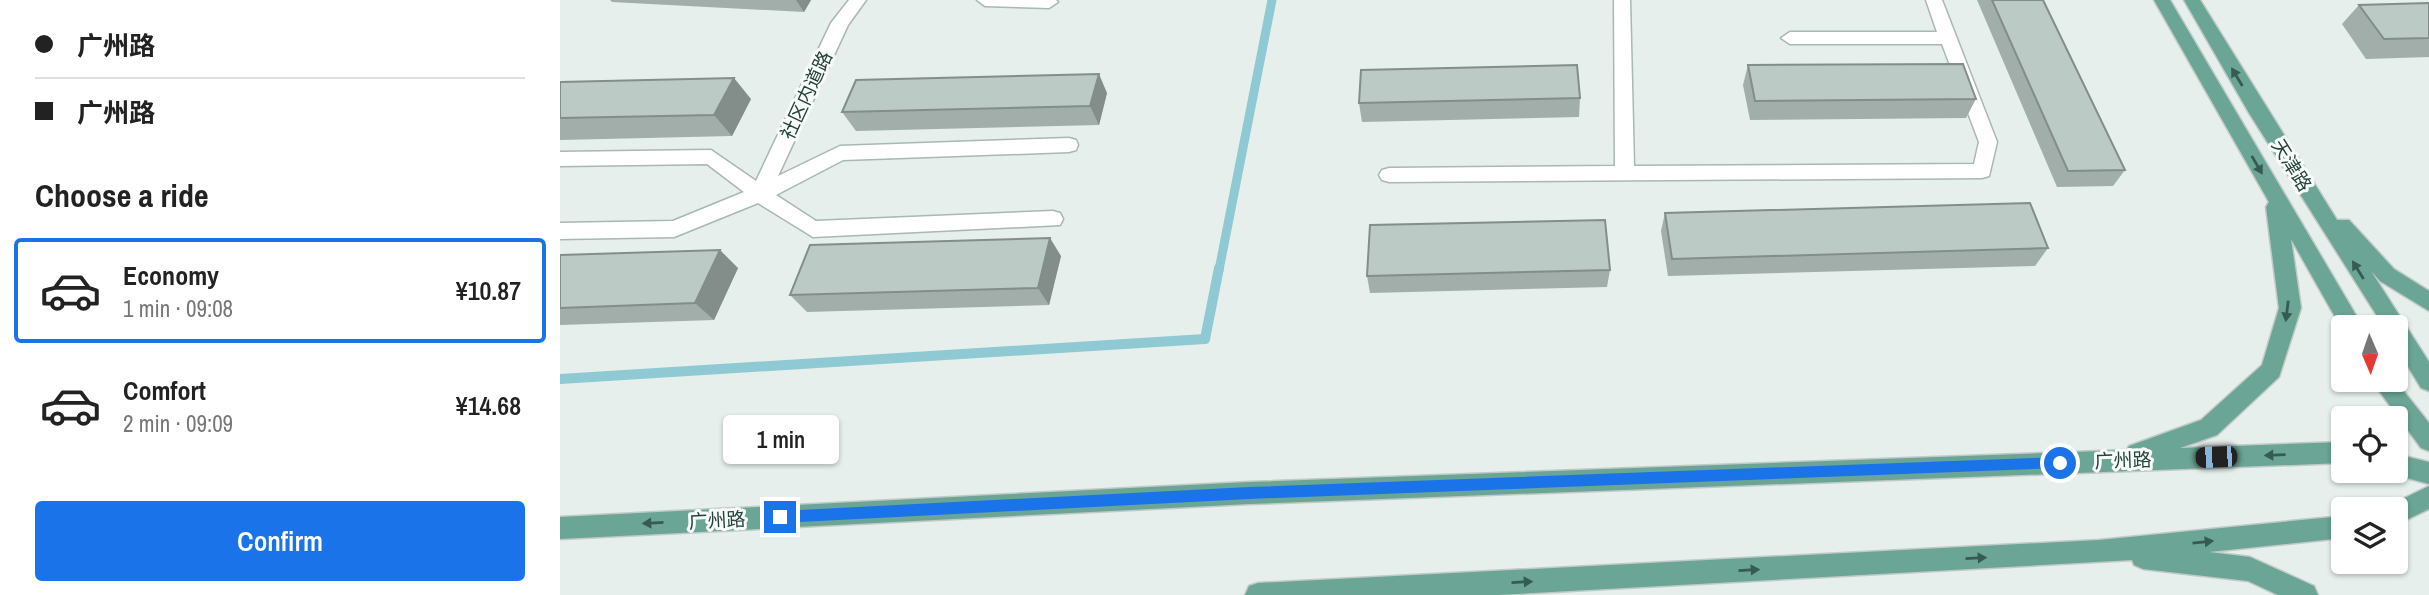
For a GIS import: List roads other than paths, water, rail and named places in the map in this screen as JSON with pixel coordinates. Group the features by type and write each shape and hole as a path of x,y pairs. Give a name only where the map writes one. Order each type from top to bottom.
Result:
{"main road":[{"name":"天津路","path":"2162,0 2345,315"},
{"name":"天津路","path":"2192,0 2387,315"},
{"path":"2304,185 2387,275 2429,302"},
{"path":"2116,461 2209,428 2272,370 2290,308 2274,195"},
{"name":"天津路","path":"2408,348 2429,381"},
{"path":"2391,392 2429,441"},
{"name":"广州路","path":"560,528 1249,493 2331,453"},
{"path":"2408,469 2429,473"},
{"path":"2408,508 2429,497"},
{"path":"1258,595 2099,552 2331,528"},
{"path":"2099,552 2250,569 2305,595"}],"street":[{"name":"社区内道路","path":"760,194 840,23 859,0"},
{"path":"985,0 1049,2"},
{"path":"1622,0 1625,176"},
{"path":"1389,175 1625,176 1982,171 1988,142 1934,0"},
{"path":"1790,38 1949,38"},
{"path":"560,231 674,229 760,194 840,153 1069,145"},
{"path":"560,159 711,157 813,229 1053,219"}],"waterway":[{"path":"1219,270 1272,0"},
{"path":"560,379 1205,339 1219,268"}]}
